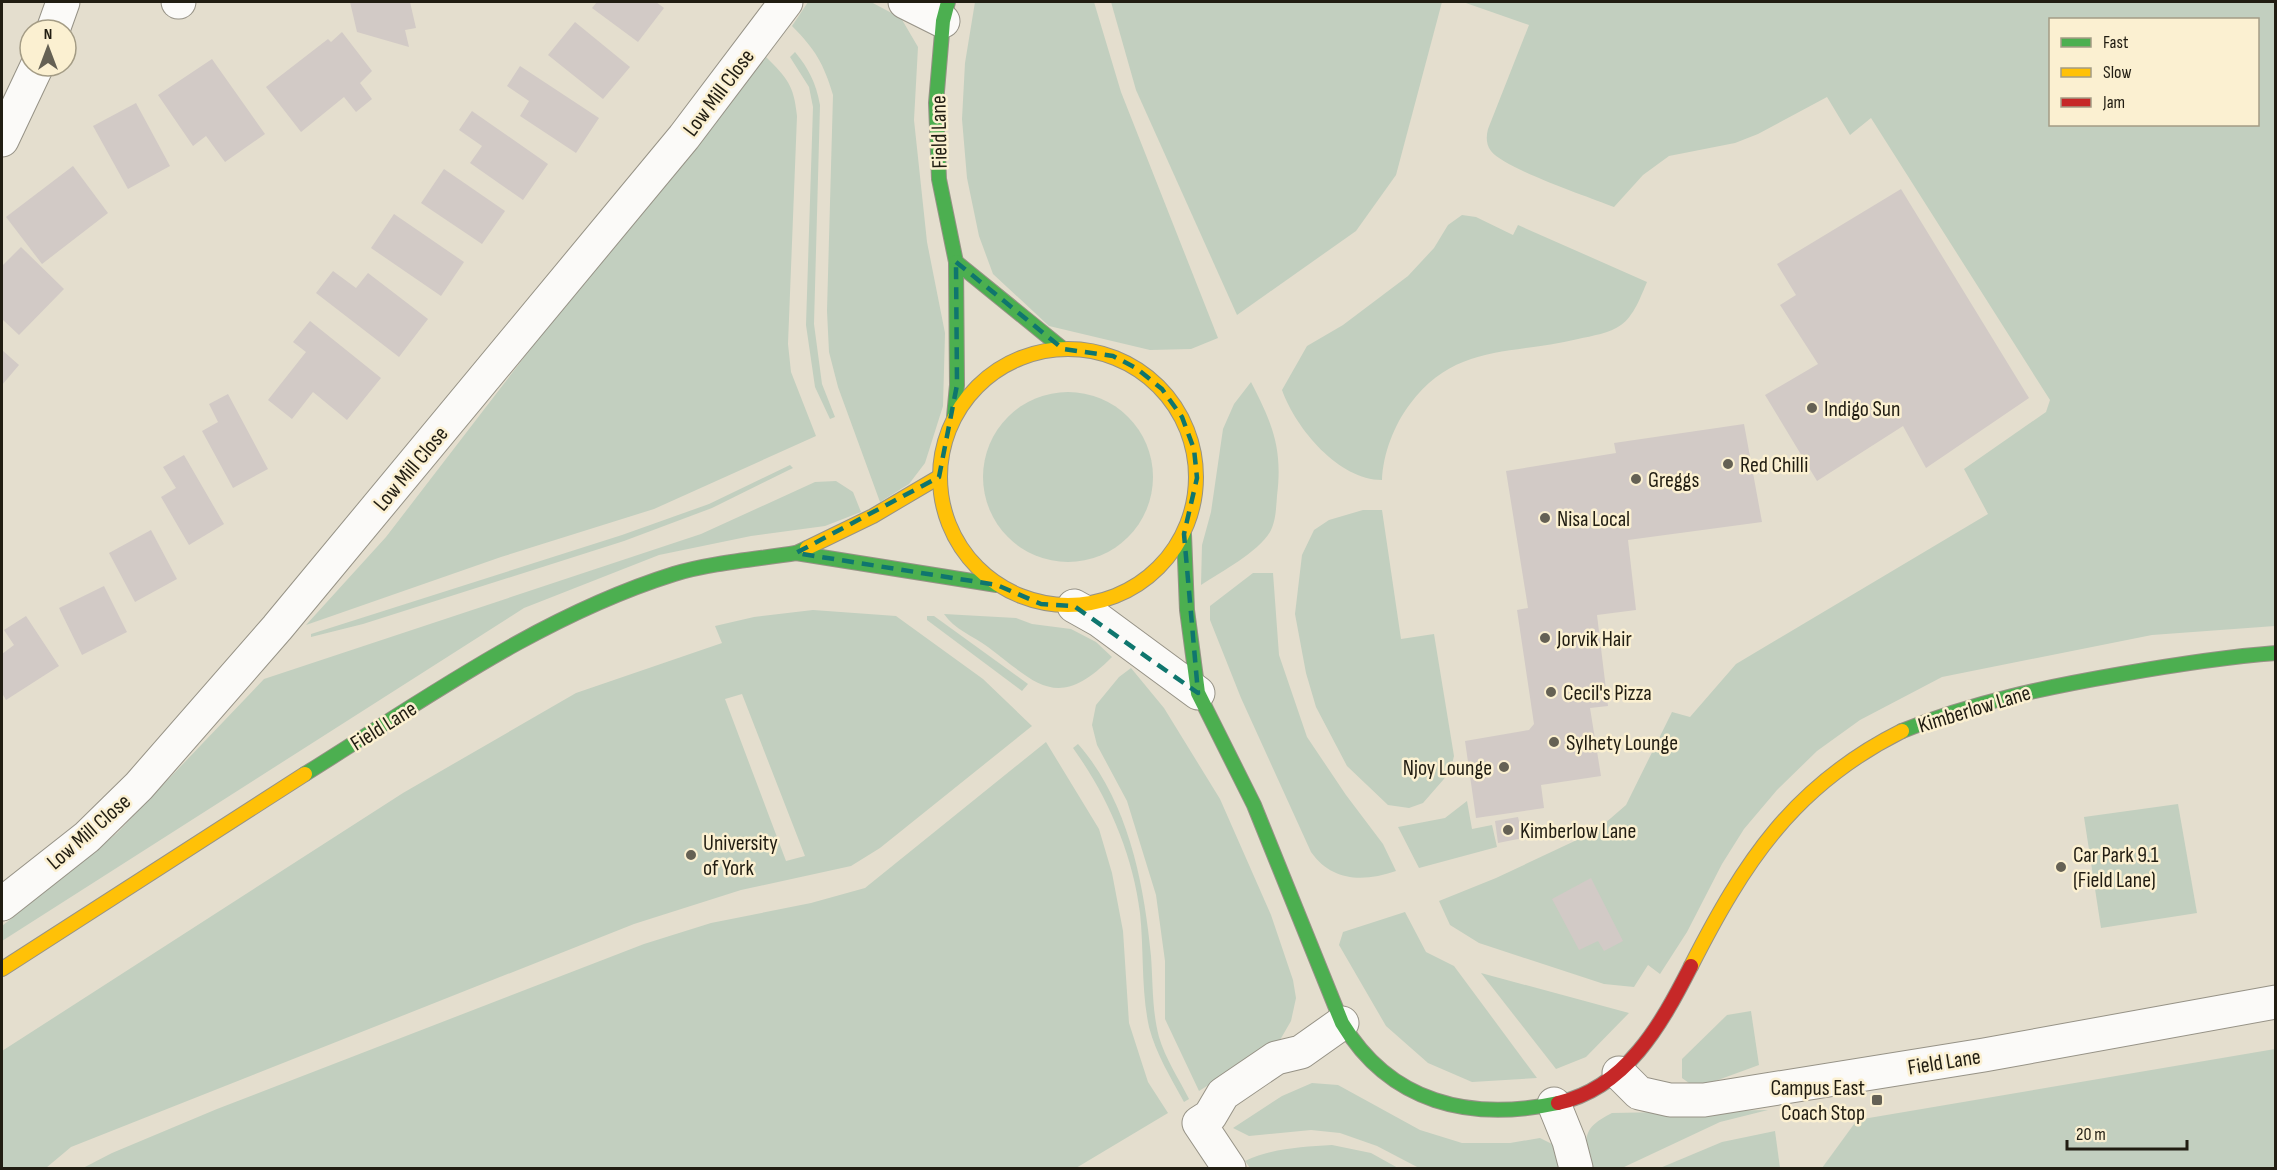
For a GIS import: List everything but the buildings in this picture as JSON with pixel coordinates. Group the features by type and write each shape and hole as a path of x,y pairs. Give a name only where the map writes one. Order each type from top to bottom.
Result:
{"street":[{"path":"57,18 63,2"},
{"name":"Low Mill Close","path":"2,904 87,837 139,786 178,742 277,628 684,137 786,2"},
{"path":"905,2 946,11"},
{"name":"Field Lane","path":"946,11 936,104 939,179 956,262 957,385 954,417"},
{"path":"2,140 31,78"},
{"path":"956,262 1063,349"},
{"name":"Field Lane","path":"1063,349 1088,350 1113,356 1136,368 1162,389 1182,417 1194,449 1197,478 1194,506 1184,534 1165,563 1139,585 1108,600 1074,606 1041,604 1018,596 997,585 977,569 961,549 949,526 942,502 939,477 943,446 954,417 969,394 988,376 1011,362 1036,352 1063,349"},
{"name":"Field Lane","path":"2,969 242,813 532,633 600,602 676,573 796,553 873,516 939,477"},
{"name":"Kimberlow Lane","path":"1184,534 1188,610 1198,693 1254,805 1342,1023 1352,1043 1380,1074 1424,1096 1467,1109 1522,1110 1554,1104 1590,1093 1618,1073 1647,1039 1674,1001 1730,892 1764,844 1798,805 1836,769 1923,721 1999,697 2179,664 2276,653"},
{"name":"Field Lane","path":"796,553 997,585"},
{"name":"Kimberlow Lane","path":"1074,606 1098,620 1198,693"},
{"name":"Field Lane","path":"1618,1073 1640,1093 1670,1100 1704,1100 1984,1055 2276,1002"},
{"path":"1230,1168 1204,1119 1233,1112 1289,1073 1301,1052 1342,1023"},
{"path":"1554,1104 1569,1141 1576,1168"}],"highlighted area":[{"path":"956,262 1063,349 1113,356 1136,368 1162,389 1182,417 1194,449 1197,478 1184,534 1198,693 1074,606 1041,604 997,585 796,553 939,477 957,385"}],"green space":[{"path":"808,2 871,2 901,18 918,47 914,120 927,242 945,333 943,406 925,463 909,484 880,502 838,387 829,352 827,311 833,95 818,58 792,26"},
{"path":"975,2 1094,2 1121,92 1218,338 1191,349 1150,350 1049,326 993,274 979,236 967,178 962,119 965,63"},
{"path":"1111,2 1442,2 1396,175 1356,231 1237,315 1136,90"},
{"path":"1463,2 2275,2 2275,626 2152,635 1942,677 1860,720 1817,751 1777,790 1744,829 1722,864 1687,932 1660,974 1648,965 1634,987 1604,984 1479,943 1450,925 1439,901 1496,878 1596,831 1626,805 1672,712 1690,717 1736,664 1988,514 1964,469 2046,412 2050,400 1871,118 1850,135 1827,97 1758,134 1735,143 1669,156 1643,175 1614,207 1529,174 1499,158 1488,146 1488,129 1529,25"},
{"path":"795,52 811,77 820,105 814,324 822,384 835,417 830,419 815,387 806,325 813,107 809,87 790,57"},
{"path":"766,57 788,83 796,105 788,344 791,372 816,436 654,509 501,557 306,625 386,537 562,308"},
{"path":"1462,215 1476,217 1513,235 1518,225 1647,282 1630,316 1612,330 1554,344 1486,355 1446,370 1427,384 1399,421 1387,450 1382,480 1366,478 1335,462 1321,450 1297,421 1282,390 1307,346 1343,325 1408,276 1434,248 1448,225"},
{"path":"1251,382 1270,423 1277,450 1278,479 1273,523 1270,532 1257,547 1201,585 1202,545 1211,512 1223,429 1234,404"},
{"path":"1068,392 1101,399 1115,406 1128,417 1139,430 1146,444 1153,477 1146,510 1139,524 1128,537 1115,548 1101,555 1068,562 1035,555 1021,548 1008,537 997,524 990,510 983,477 990,444 997,430 1008,417 1021,406 1035,399"},
{"path":"790,465 793,468 712,508 624,541 363,624 311,637 311,634 622,535 709,504"},
{"path":"836,481 853,492 861,512 825,526 751,536 659,555 524,608 2,941 2,926 117,833 264,679 701,534 815,482"},
{"path":"1363,510 1382,510 1401,639 1434,634 1454,756 1450,772 1423,803 1409,808 1388,805 1347,766 1316,707 1306,673 1295,614 1302,555 1314,530 1329,520"},
{"path":"1253,573 1273,573 1279,655 1307,737 1383,844 1396,871 1372,877 1349,877 1329,869 1311,852 1241,698 1210,620 1210,606"},
{"path":"813,610 896,616 983,679 1032,726 880,848 851,866 741,890 634,924 71,1147 46,1168 2,1168 2,1051 403,793 576,693 722,643 715,626 754,617","holes":["742,694 805,856 786,861 725,699"]},
{"path":"944,614 1016,618 1032,624 1071,629 1096,642 1112,657 1093,674 1077,684 1062,688 1048,686 1020,672 988,647 958,628"},
{"path":"927,616 934,616 1028,684 1022,691 927,620"},
{"path":"1131,668 1164,708 1220,799 1271,915 1293,980 1296,998 1291,1021 1280,1040 1199,1091 1165,1019 1165,961 1156,895 1127,801 1097,745 1092,725 1096,705 1119,677"},
{"path":"1046,742 1099,829 1112,873 1123,931 1129,1023 1148,1082 1168,1113 1076,1168 83,1168 112,1153 217,1109 644,944 711,923 811,903 865,888"},
{"path":"1078,744 1110,791 1131,844 1144,900 1159,1037 1189,1099 1184,1102 1160,1056 1149,1027 1140,913 1137,891 1125,847 1097,785 1073,748"},
{"path":"1467,801 1472,829 1492,825 1497,847 1419,868 1398,827 1445,818"},
{"path":"2178,804 2197,913 2101,928 2084,817"},
{"path":"1405,912 1426,952 1454,966 1537,1078 1472,1082 1428,1063 1386,1026 1339,945 1343,932"},
{"path":"1481,973 1629,1013 1586,1057 1556,1069"},
{"path":"1751,1011 1759,1065 1696,1088 1682,1078 1682,1059 1727,1015"},
{"path":"2275,1049 2275,1168 1822,1168 1857,1120"},
{"path":"1312,1083 1338,1085 1420,1130 1462,1143 1510,1143 1540,1138 1556,1146 1561,1168 1419,1168 1377,1146 1340,1133 1311,1130 1249,1136 1233,1128 1282,1096"},
{"path":"1768,1110 1720,1122 1622,1168 1591,1168 1587,1135 1595,1124 1612,1113"},
{"path":"1775,1131 1780,1168 1660,1168 1722,1142"},
{"path":"1332,1145 1371,1153 1398,1168 1250,1168 1245,1161 1277,1151"}],"traffic: fast":[{"path":"948,2 943,21 936,103 939,179 956,262 957,385 954,417"},
{"path":"956,262 1063,349"},
{"path":"1184,534 1187,610 1198,693 1254,805 1342,1023 1361,1050 1384,1072 1408,1088 1435,1100 1464,1107 1494,1110 1558,1103"},
{"path":"305,774 484,662 577,613 625,592 688,570 796,553 807,548"},
{"path":"796,553 997,585"},
{"path":"1902,731 1956,712 2038,690 2179,664 2276,653"}],"traffic: slow":[{"path":"1055,349 1081,349 1117,358 1139,370 1159,386 1175,406 1187,428 1194,452 1196,477 1194,502 1187,526 1175,548 1159,568 1139,584 1117,596 1081,605 1055,605 1031,600 1007,590 986,576 969,559 955,538 945,514 940,490 940,464 945,440 955,416 969,395 986,378 1007,364 1031,354 1055,349"},
{"path":"807,548 873,516 939,477"},
{"path":"1691,966 1731,893 1776,830 1831,776 1864,752 1902,731"},
{"path":"2,969 305,774"}],"traffic: jam":[{"path":"1558,1103 1582,1095 1603,1084 1622,1069 1654,1031 1691,966"}],"place":[{"name":"Indigo Sun","path":"1812,408"},
{"name":"Red Chilli","path":"1728,464"},
{"name":"Greggs","path":"1636,479"},
{"name":"Nisa Local","path":"1545,518"},
{"name":"Jorvik Hair","path":"1545,638"},
{"name":"Cecil's Pizza","path":"1551,692"},
{"name":"Sylhety Lounge","path":"1554,742"},
{"name":"Njoy Lounge","path":"1504,767"},
{"name":"Kimberlow Lane","path":"1508,830"},
{"name":"University of York","path":"691,855"},
{"name":"Car Park 9.1 (Field Lane)","path":"2061,867"},
{"name":"Campus East Coach Stop","path":"1877,1100"}]}
